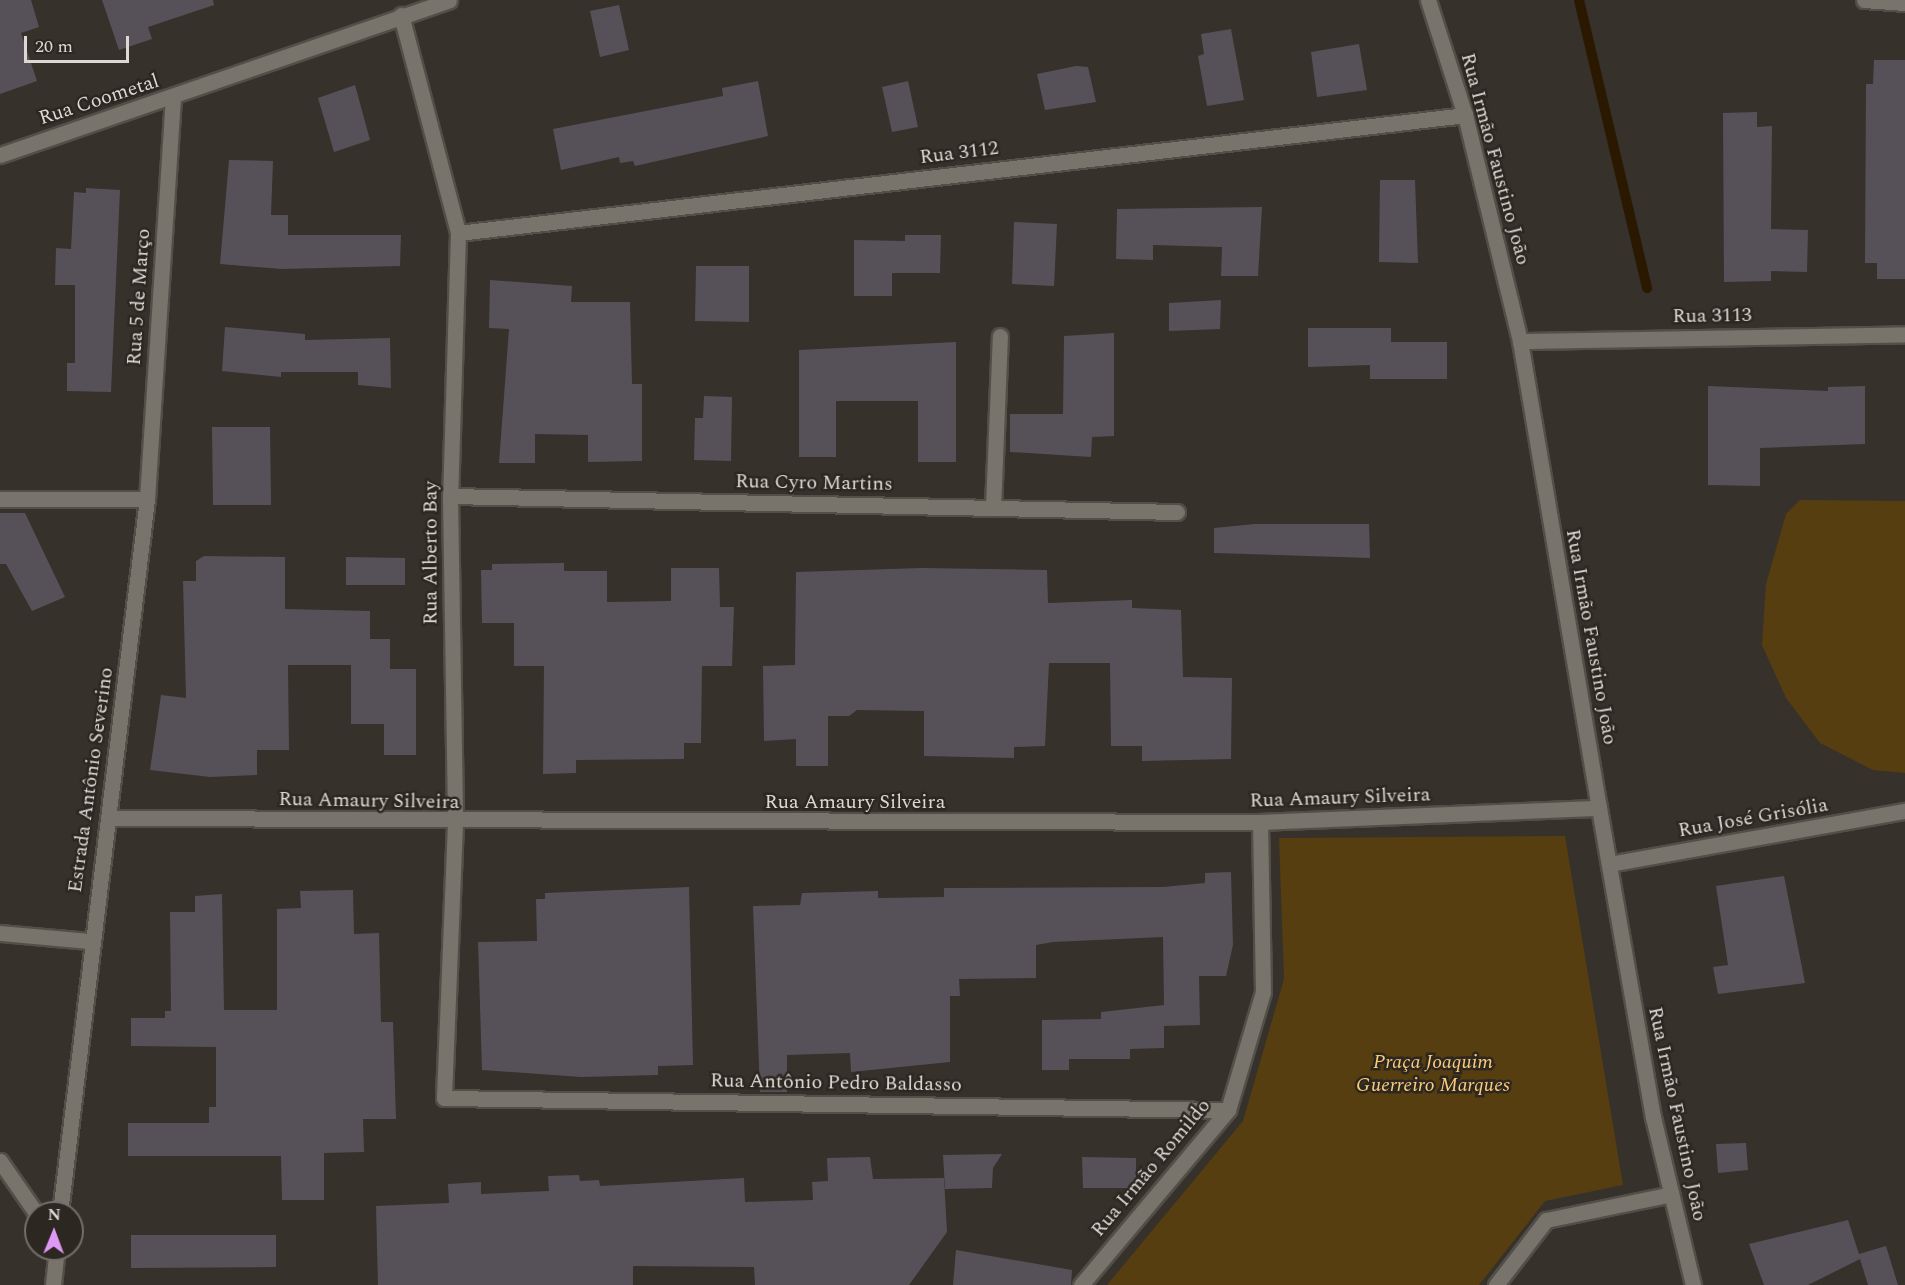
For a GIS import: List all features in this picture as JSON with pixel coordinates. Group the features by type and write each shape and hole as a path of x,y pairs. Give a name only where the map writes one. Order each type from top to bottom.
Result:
{"street":[{"name":"Rua Coometal","path":"0,155 173,98 401,15 449,0"},
{"name":"Rua Irmão Faustino João","path":"1428,0 1465,115 1520,340 1609,864 1671,1194 1693,1285"},
{"path":"1864,0 1905,3"},
{"name":"Rua Alberto Bay","path":"401,15 458,233 450,496 455,823 444,1098"},
{"name":"Rua 5 de Março","path":"147,499 173,98"},
{"name":"Rua 3112","path":"458,233 1465,115"},
{"name":"Rua 3113","path":"1520,340 1905,334"},
{"path":"993,508 1000,336"},
{"name":"Rua Cyro Martins","path":"450,496 1177,512"},
{"path":"0,499 147,499"},
{"name":"Estrada Antônio Severino","path":"61,1201 90,941 110,818 147,499"},
{"name":"Rua Amaury Silveira","path":"110,818 455,823 1260,822 1599,808"},
{"name":"Rua José Grisólia","path":"1609,864 1905,811"},
{"name":"Rua Irmão Romildo","path":"1081,1285 1228,1110 1263,992 1260,822"},
{"path":"0,933 90,941"},
{"name":"Rua Antônio Pedro Baldasso","path":"444,1098 1228,1110"},
{"path":"0,1161 28,1201"},
{"path":"1496,1285 1546,1220 1671,1194"},
{"path":"54,1285 56,1261"}],"green space":[{"path":"1800,500 1905,501 1905,773 1873,770 1820,743 1786,698 1762,645 1766,584 1786,514"},
{"name":"Praça Joaquim Guerreiro Marques","path":"1565,836 1623,1185 1545,1201 1479,1285 1107,1285 1243,1121 1284,979 1279,838"}],"building":[{"path":"0,0 31,0 39,27 21,33 37,81 0,94"},
{"path":"102,0 213,0 214,5 148,27 152,39 119,50"},
{"path":"619,5 629,50 600,57 590,11"},
{"path":"1231,29 1244,100 1207,106 1198,56 1204,54 1201,34"},
{"path":"1359,44 1367,90 1317,97 1311,52"},
{"path":"1874,60 1905,60 1905,279 1877,279 1877,263 1865,263 1866,84 1873,84"},
{"path":"1076,66 1088,67 1096,102 1045,110 1037,74"},
{"path":"758,81 768,136 635,166 633,161 620,163 619,157 561,170 553,129 723,96 722,88"},
{"path":"908,81 918,127 892,132 882,87"},
{"path":"355,85 370,140 334,152 318,98"},
{"path":"1757,112 1757,127 1772,126 1771,229 1808,230 1807,272 1771,271 1771,281 1724,282 1723,113"},
{"path":"229,160 273,161 271,215 288,215 288,235 401,235 400,266 282,269 220,264"},
{"path":"1380,180 1415,180 1418,263 1379,262"},
{"path":"86,188 120,190 111,392 67,391 67,363 75,363 75,285 55,285 56,248 71,249 74,192 86,193"},
{"path":"1262,207 1258,276 1221,276 1222,247 1153,245 1153,260 1116,259 1117,209"},
{"path":"1014,222 1057,224 1054,286 1012,284"},
{"path":"905,235 941,235 940,273 892,273 892,296 854,296 854,240 905,241"},
{"path":"696,266 749,266 749,322 695,321"},
{"path":"490,280 572,286 571,302 630,302 632,384 642,384 642,461 588,462 588,435 535,434 535,463 499,463 509,329 489,328"},
{"path":"1221,300 1220,329 1169,331 1169,303"},
{"path":"225,327 305,334 305,340 390,338 391,388 358,385 358,372 281,372 281,377 222,371"},
{"path":"1308,328 1391,328 1391,342 1447,342 1447,379 1370,379 1370,365 1308,367"},
{"path":"1114,333 1114,436 1092,437 1091,457 1010,452 1010,414 1063,414 1064,336"},
{"path":"956,342 956,462 918,462 918,401 836,401 836,457 799,457 799,350"},
{"path":"1708,386 1828,391 1828,387 1865,386 1865,444 1760,448 1760,486 1708,485"},
{"path":"704,396 732,397 731,461 694,460 695,418 703,418"},
{"path":"212,427 270,427 271,505 213,505"},
{"path":"0,513 25,513 65,597 32,611 6,564 0,564"},
{"path":"1255,524 1369,524 1370,558 1214,553 1214,528"},
{"path":"204,556 285,557 285,609 370,611 370,639 390,639 390,669 416,669 416,755 384,755 384,724 351,724 351,665 288,665 289,750 257,750 257,775 210,777 150,770 161,695 186,698 183,581 196,581 196,561"},
{"path":"346,557 405,558 405,585 346,585"},
{"path":"564,563 564,571 607,571 607,602 671,601 671,568 719,568 720,607 734,607 732,666 702,666 701,743 684,743 684,759 576,760 576,773 543,774 544,666 514,666 514,623 482,623 481,570 492,570 492,564"},
{"path":"922,568 1047,570 1048,603 1132,600 1132,608 1181,610 1183,677 1232,678 1231,759 1142,761 1142,746 1111,746 1110,663 1049,663 1045,746 1014,747 1014,758 924,756 924,711 857,710 849,716 828,716 828,766 796,766 796,739 764,741 763,666 795,665 796,572"},
{"path":"1231,872 1233,945 1226,976 1199,976 1200,1025 1164,1026 1164,1048 1130,1049 1130,1059 1069,1059 1069,1070 1042,1070 1042,1020 1101,1019 1101,1012 1164,1005 1163,937 1053,942 1036,945 1036,978 959,979 960,996 950,996 950,1062 851,1072 850,1053 787,1055 787,1092 760,1092 753,906 800,905 802,893 878,891 878,898 944,897 944,888 1163,887 1205,883 1205,873"},
{"path":"1784,876 1805,983 1718,994 1713,967 1728,965 1716,886"},
{"path":"689,887 693,1065 658,1066 658,1075 581,1077 482,1070 478,942 537,941 536,899 545,899 545,893"},
{"path":"353,890 354,934 379,933 381,1022 393,1022 396,1119 363,1119 364,1152 324,1153 324,1200 282,1200 281,1156 128,1156 128,1123 209,1123 209,1107 216,1107 216,1047 131,1046 131,1018 165,1018 165,1011 171,1011 170,912 195,912 195,896 222,894 224,1010 277,1010 277,909 301,908 300,891"},
{"path":"1746,1143 1748,1170 1718,1173 1716,1144"},
{"path":"1002,1154 993,1168 992,1188 945,1189 943,1155"},
{"path":"870,1157 873,1179 944,1178 947,1232 909,1285 755,1285 754,1267 633,1266 633,1285 378,1285 376,1206 449,1203 448,1184 481,1182 481,1194 549,1191 548,1176 579,1175 580,1181 599,1180 600,1186 744,1178 745,1202 813,1200 812,1182 828,1181 827,1158"},
{"path":"1082,1157 1136,1158 1136,1188 1083,1188"},
{"path":"1848,1220 1859,1254 1886,1246 1898,1285 1868,1285 1860,1259 1808,1285 1764,1285 1749,1244"},
{"path":"131,1235 276,1235 276,1267 131,1268"},
{"path":"956,1250 1072,1270 1071,1285 953,1285"}],"waterway":[{"path":"1579,0 1647,288"}]}
